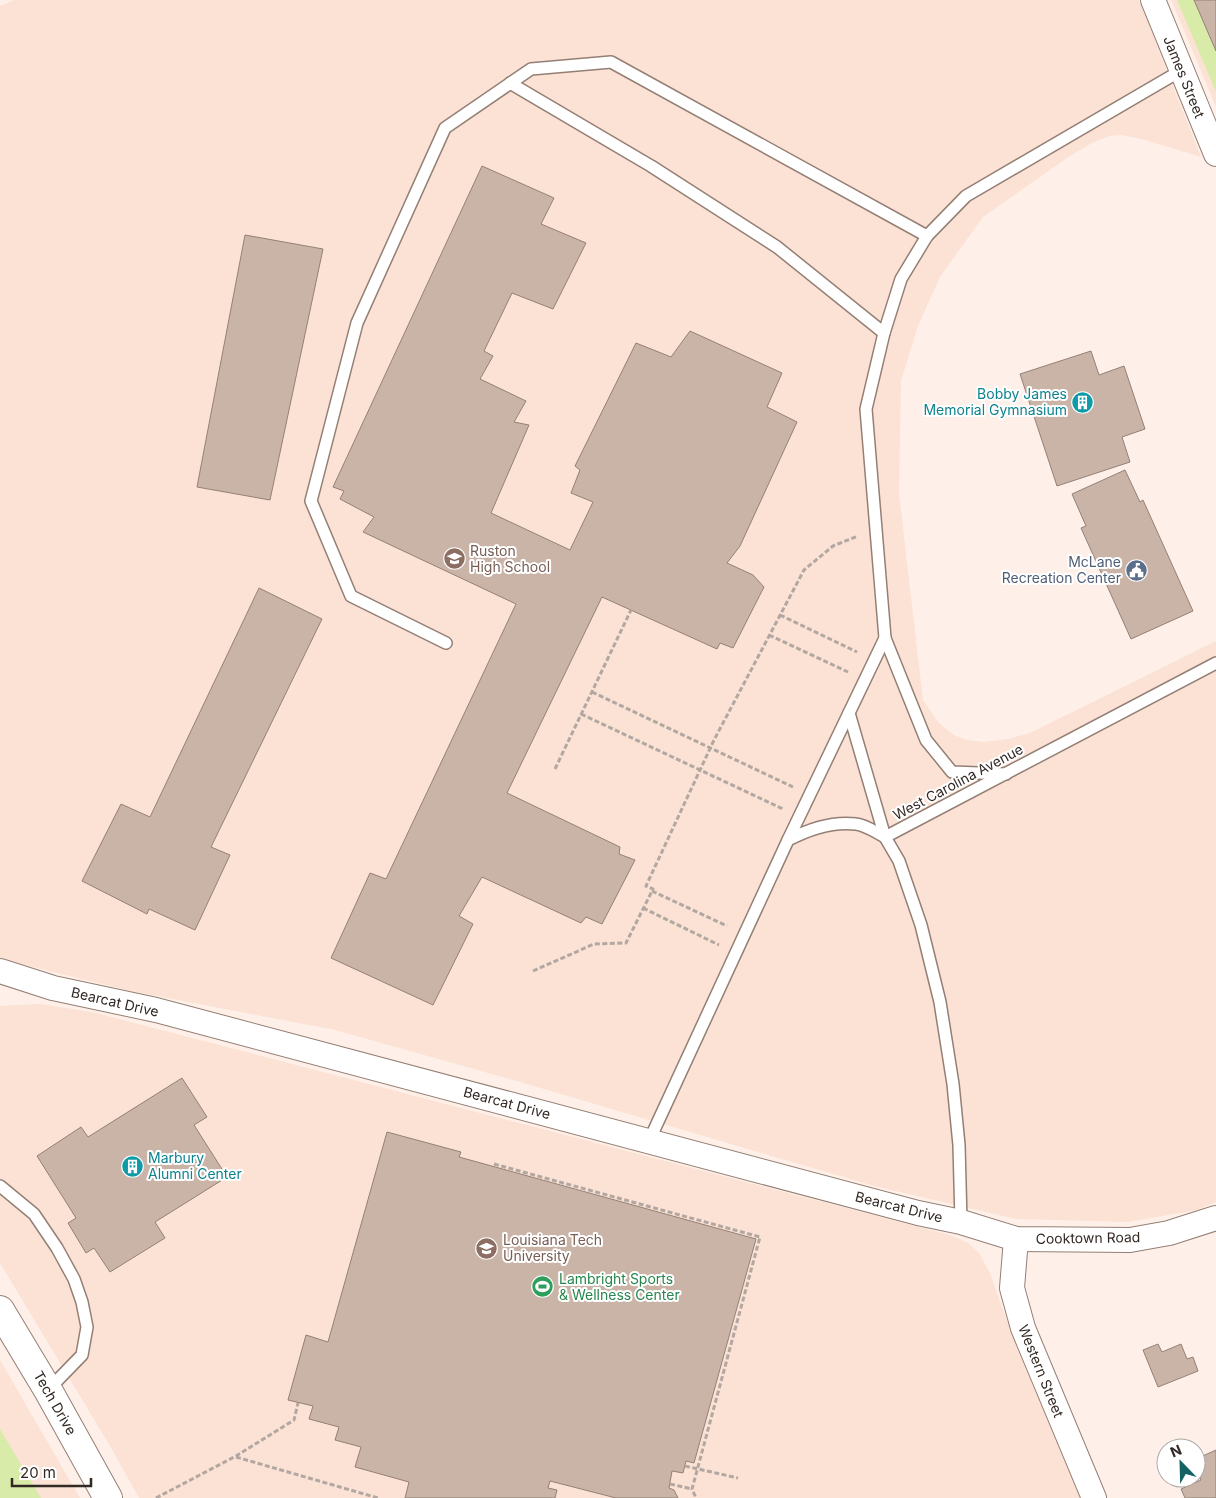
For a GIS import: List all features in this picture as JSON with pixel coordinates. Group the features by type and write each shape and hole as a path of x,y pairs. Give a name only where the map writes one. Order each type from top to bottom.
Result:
{"main road":[{"name":"Tech Drive","path":"0,1310 48,1390 108,1498"}],"street":[{"name":"James Street","path":"1152,0 1216,154"},
{"name":"Bearcat Drive","path":"0,971 53,988 156,1010 918,1213 961,1222"},
{"name":"Bearcat Drive","path":"0,987 53,988"},
{"name":"Cooktown Road","path":"961,1222 1016,1239 1130,1240 1169,1233 1216,1218"},
{"name":"Western Street","path":"1016,1239 1012,1268 1012,1288 1016,1306 1023,1328 1094,1498"}],"lane":[{"path":"446,643 352,596 311,501 357,323 445,128 531,69 611,62 927,236"},
{"path":"1006,774 952,772 926,740 885,638 866,409 884,333 901,279 927,236 966,196 1182,70"},
{"path":"510,83 651,166 778,247 884,333"},
{"path":"649,1140 788,840 885,638"},
{"name":"West Carolina Avenue","path":"788,840 809,829 831,824 858,824 885,837 1216,663"},
{"path":"849,713 885,837 899,861 921,924 946,1031 959,1145 961,1222"},
{"path":"0,1186 34,1214 57,1248 74,1279 82,1302 87,1327 82,1355 48,1390"}],"path":[{"path":"534,971 594,944 626,942 654,889 646,886 710,748 804,570 833,546 876,529"},
{"path":"555,769 631,610"},
{"path":"780,615 860,653"},
{"path":"769,636 851,673"},
{"path":"592,692 796,788"},
{"path":"582,714 785,811"},
{"path":"652,891 730,927"},
{"path":"644,908 721,946"},
{"path":"494,1164 760,1237 692,1489 696,1498"},
{"path":"156,1498 236,1456 294,1420 298,1403"},
{"path":"236,1456 378,1498"},
{"path":"685,1466 738,1478"},
{"path":"670,1484 692,1489"}],"shaded area":[{"name":"Ruston High School","path":"14,0 1139,0 1201,157 1142,139 1121,135 1109,136 1092,143 1070,156 983,217 940,277 918,326 901,381 899,493 923,700 939,723 954,735 967,740 984,742 1008,739 1030,733 1216,641 1216,1202 1197,1210 1128,1222 1016,1219 874,1186 335,1030 131,991 0,959 0,6"},
{"path":"1171,0 1216,0 1216,107 1186,35"},
{"name":"Louisiana Tech University","path":"40,1004 92,1012 950,1235 968,1243 979,1253 990,1273 1026,1369 1081,1498 139,1498 110,1446 0,1263 0,1006"},
{"path":"0,1360 51,1448 80,1498 0,1498"}],"green space":[{"path":"1177,0 1216,0 1216,92"},
{"path":"0,1429 41,1498 0,1498"}],"building":[{"path":"1194,0 1216,0 1216,51"},
{"path":"482,166 554,198 541,224 586,243 553,309 512,293 484,351 493,356 480,379 526,401 514,422 529,425 491,513 570,550 593,502 571,493 580,470 575,466 636,343 671,357 690,331 782,373 767,407 797,422 740,546 727,563 753,575 764,587 733,648 720,643 717,649 602,597 507,793 620,847 619,854 635,860 602,924 586,917 581,923 482,877 459,916 473,924 433,1005 331,958 370,873 386,879 516,604 363,532 374,517 340,499 344,491 333,487"},
{"path":"245,235 323,249 270,500 197,487"},
{"name":"Bobby James Memorial Gymnasium","path":"1091,351 1099,375 1124,366 1145,429 1122,437 1130,462 1057,486 1020,374"},
{"name":"McLane Recreation Center","path":"1125,470 1140,502 1143,500 1193,611 1131,639 1081,528 1086,526 1072,494"},
{"path":"259,588 322,619 211,847 230,855 195,930 149,909 147,914 82,881 121,804 150,817"},
{"name":"Marbury Alumni Center","path":"182,1078 207,1117 194,1125 227,1177 155,1222 165,1238 110,1272 94,1248 86,1253 68,1223 76,1218 37,1156 81,1127 88,1137"},
{"name":"Lambright Sports & Wellness Center","path":"387,1132 461,1152 459,1157 756,1239 694,1463 686,1461 683,1473 672,1471 669,1488 674,1490 678,1498 616,1498 550,1481 548,1488 557,1490 555,1498 405,1498 409,1482 355,1467 361,1447 335,1440 339,1427 309,1419 313,1406 288,1400 306,1335 328,1342"},
{"path":"1158,1344 1162,1352 1181,1344 1187,1359 1193,1357 1198,1371 1158,1387 1143,1350"},
{"path":"1216,1450 1216,1498 1185,1498 1181,1489 1206,1488 1206,1454"}],"place":[{"name":"Bobby James Memorial Gymnasium","path":"1083,402"},
{"name":"Ruston High School","path":"454,559"},
{"name":"McLane Recreation Center","path":"1137,570"},
{"name":"Marbury Alumni Center","path":"132,1166"},
{"name":"Louisiana Tech University","path":"487,1248"},
{"name":"Lambright Sports & Wellness Center","path":"543,1287"}]}
